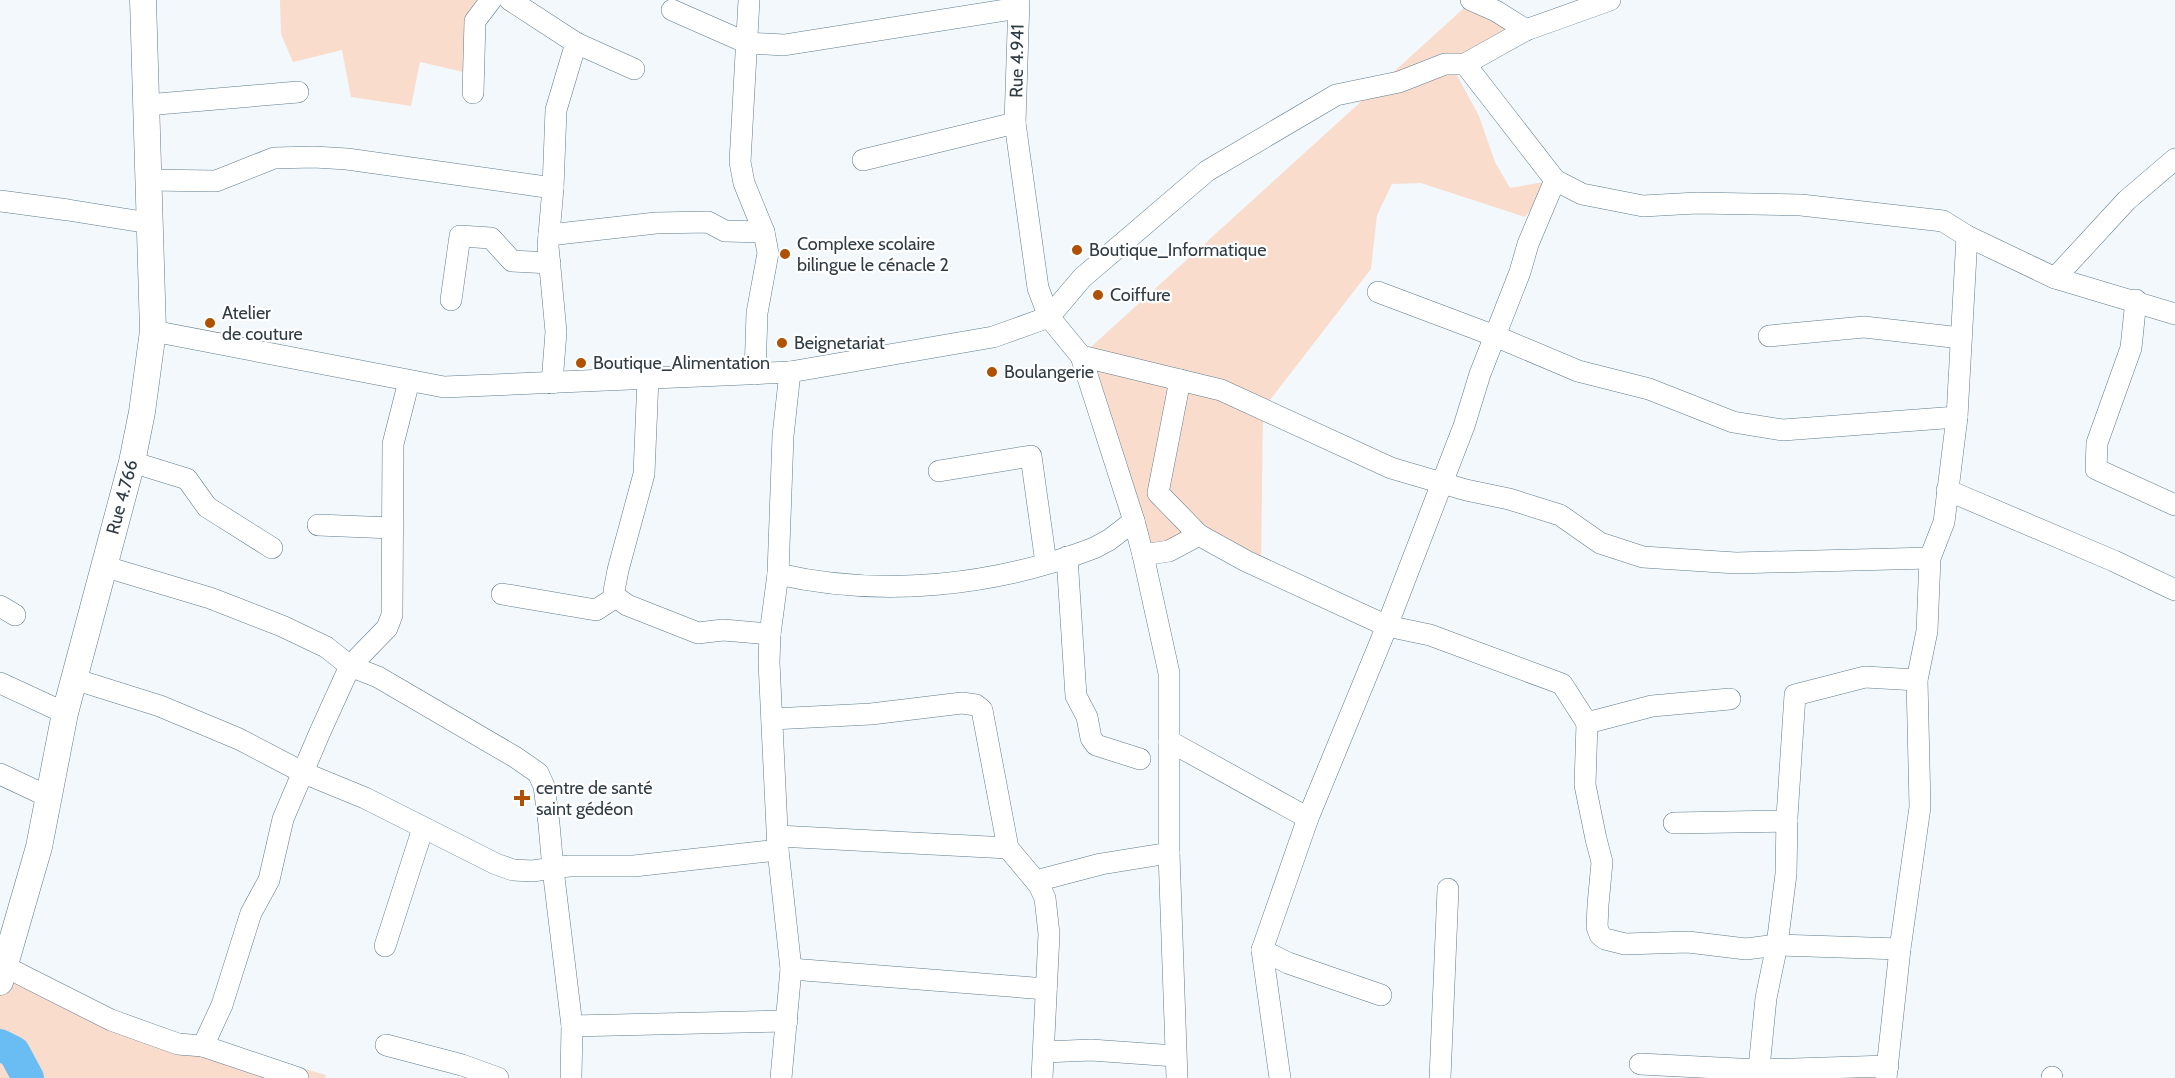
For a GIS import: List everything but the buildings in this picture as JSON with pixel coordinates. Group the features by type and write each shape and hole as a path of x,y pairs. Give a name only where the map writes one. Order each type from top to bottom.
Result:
{"street":[{"name":"Rue 4.766","path":"2,974 39,847 65,713 132,462 142,412 153,331 143,0"},
{"path":"473,93 475,21 491,0"},
{"path":"510,0 576,42 634,69"},
{"path":"749,0 741,162 744,183 764,232 768,253 757,313 755,374"},
{"path":"1471,0 1496,11 1526,30"},
{"path":"153,331 444,387 790,372 993,337 1049,316 1082,278 1207,171 1336,95 1399,82 1445,64 1466,64 1526,30 1610,0"},
{"path":"672,10 747,43 784,45 1019,4"},
{"name":"Rue 4.941","path":"1019,4 1015,123 1038,288 1049,316 1081,356"},
{"path":"552,383 556,332 549,235 556,110 576,42"},
{"path":"1466,64 1555,180 1582,194 1643,207 1697,203 1801,205 1944,221 1967,236 2055,278 2136,300 2175,314"},
{"path":"146,105 298,92"},
{"path":"863,160 1015,123"},
{"path":"148,180 216,181 274,158 314,157 347,159 553,188"},
{"path":"2055,278 2127,200 2175,159"},
{"path":"1284,1078 1262,950 1308,818 1387,626 1464,426 1480,375 1520,272 1528,244 1555,180"},
{"path":"0,201 149,223"},
{"path":"549,235 656,223 708,222 725,231 764,232"},
{"path":"452,300 460,236 491,238 512,261 550,263"},
{"path":"1640,1064 1758,1074 1887,1072 1900,949 1920,807 1917,680 1927,632 1930,558 1944,522 1957,417 1967,236"},
{"path":"1378,292 1495,336 1578,371 1648,389 1733,422 1783,430 1957,417"},
{"path":"2136,300 2131,348 2097,443 2096,469 2175,505"},
{"path":"1768,336 1864,327 1961,338"},
{"path":"1081,356 1221,390 1391,468 1560,515 1600,543 1643,557 1736,563 1930,558"},
{"path":"1081,356 1134,520 1169,673 1168,853 1177,1078"},
{"path":"781,1078 791,969 778,843 769,662 770,634 778,574 783,436 790,372"},
{"path":"648,378 644,474 618,570 614,591 616,597 627,605 698,633 723,630 770,634"},
{"path":"1180,380 1158,493 1199,535 1246,561 1387,626 1430,635 1562,684 1587,723 1585,785 1602,862 1597,927 1600,935 1613,942 1625,944 1688,942 1746,949 1777,945 1900,949"},
{"path":"203,1046 222,1005 251,913 269,880 283,819 320,732 351,666 387,628 392,615 393,444 409,381"},
{"path":"939,471 1031,456 1046,563"},
{"path":"132,462 187,479 207,507 272,548"},
{"path":"1947,490 2114,561 2175,590"},
{"path":"778,574 833,584 910,587 989,579 1067,557 1109,540 1134,520"},
{"path":"318,525 392,528"},
{"path":"1143,555 1169,551 1199,535"},
{"path":"1067,557 1076,696 1087,717 1091,738 1096,745 1140,759"},
{"path":"103,566 210,598 256,615 326,647 351,666 378,677 515,757 538,773 544,786 552,843 553,869 572,1026 571,1078"},
{"path":"502,594 596,610 616,597"},
{"path":"1758,1074 1766,998 1777,945 1786,874 1795,695 1865,677 1917,680"},
{"path":"74,679 160,706 239,739 304,773 365,798 496,864 513,870 553,869 569,866 634,867 778,843 1008,848"},
{"path":"0,683 65,713"},
{"path":"1587,723 1652,706 1730,699"},
{"path":"772,719 871,714 962,703 976,705 982,710 1008,848 1036,881 1046,898 1049,934 1042,1078"},
{"path":"1169,741 1308,818"},
{"path":"0,774 49,797"},
{"path":"1674,823 1787,822"},
{"path":"385,946 423,828"},
{"path":"1036,881 1101,864 1168,853"},
{"path":"1440,1078 1448,889"},
{"path":"1262,950 1288,963 1381,995"},
{"path":"791,969 1046,989"},
{"path":"2,974 111,1020 178,1044 203,1046 298,1078"},
{"path":"572,1026 787,1021"},
{"path":"386,1045 462,1065 498,1078"},
{"path":"1044,1052 1091,1050 1175,1056"}],"shaded area":[{"path":"280,0 493,0 468,73 420,62 411,106 351,97 342,50 293,62 281,34"},
{"path":"1459,0 1481,0 1522,39 1453,68 1479,116 1495,162 1510,188 1555,180 1525,217 1421,183 1392,184 1377,215 1371,269 1263,409 1261,568 1199,535 1143,555 1081,356 1464,8"},
{"path":"0,966 158,1030 326,1075 325,1078 0,1078"}],"waterway":[{"path":"0,1045 14,1052 28,1078"}],"place":[{"name":"Boutique_Informatique","path":"1077,250"},
{"name":"Complexe scolaire bilingue le cénacle 2","path":"785,254"},
{"name":"Coiffure","path":"1098,295"},
{"name":"Atelier de couture","path":"210,323"},
{"name":"Beignetariat","path":"782,343"},
{"name":"Boutique_Alimentation","path":"581,363"},
{"name":"Boulangerie","path":"992,372"},
{"name":"centre de santé saint gédéon","path":"522,798"}]}
